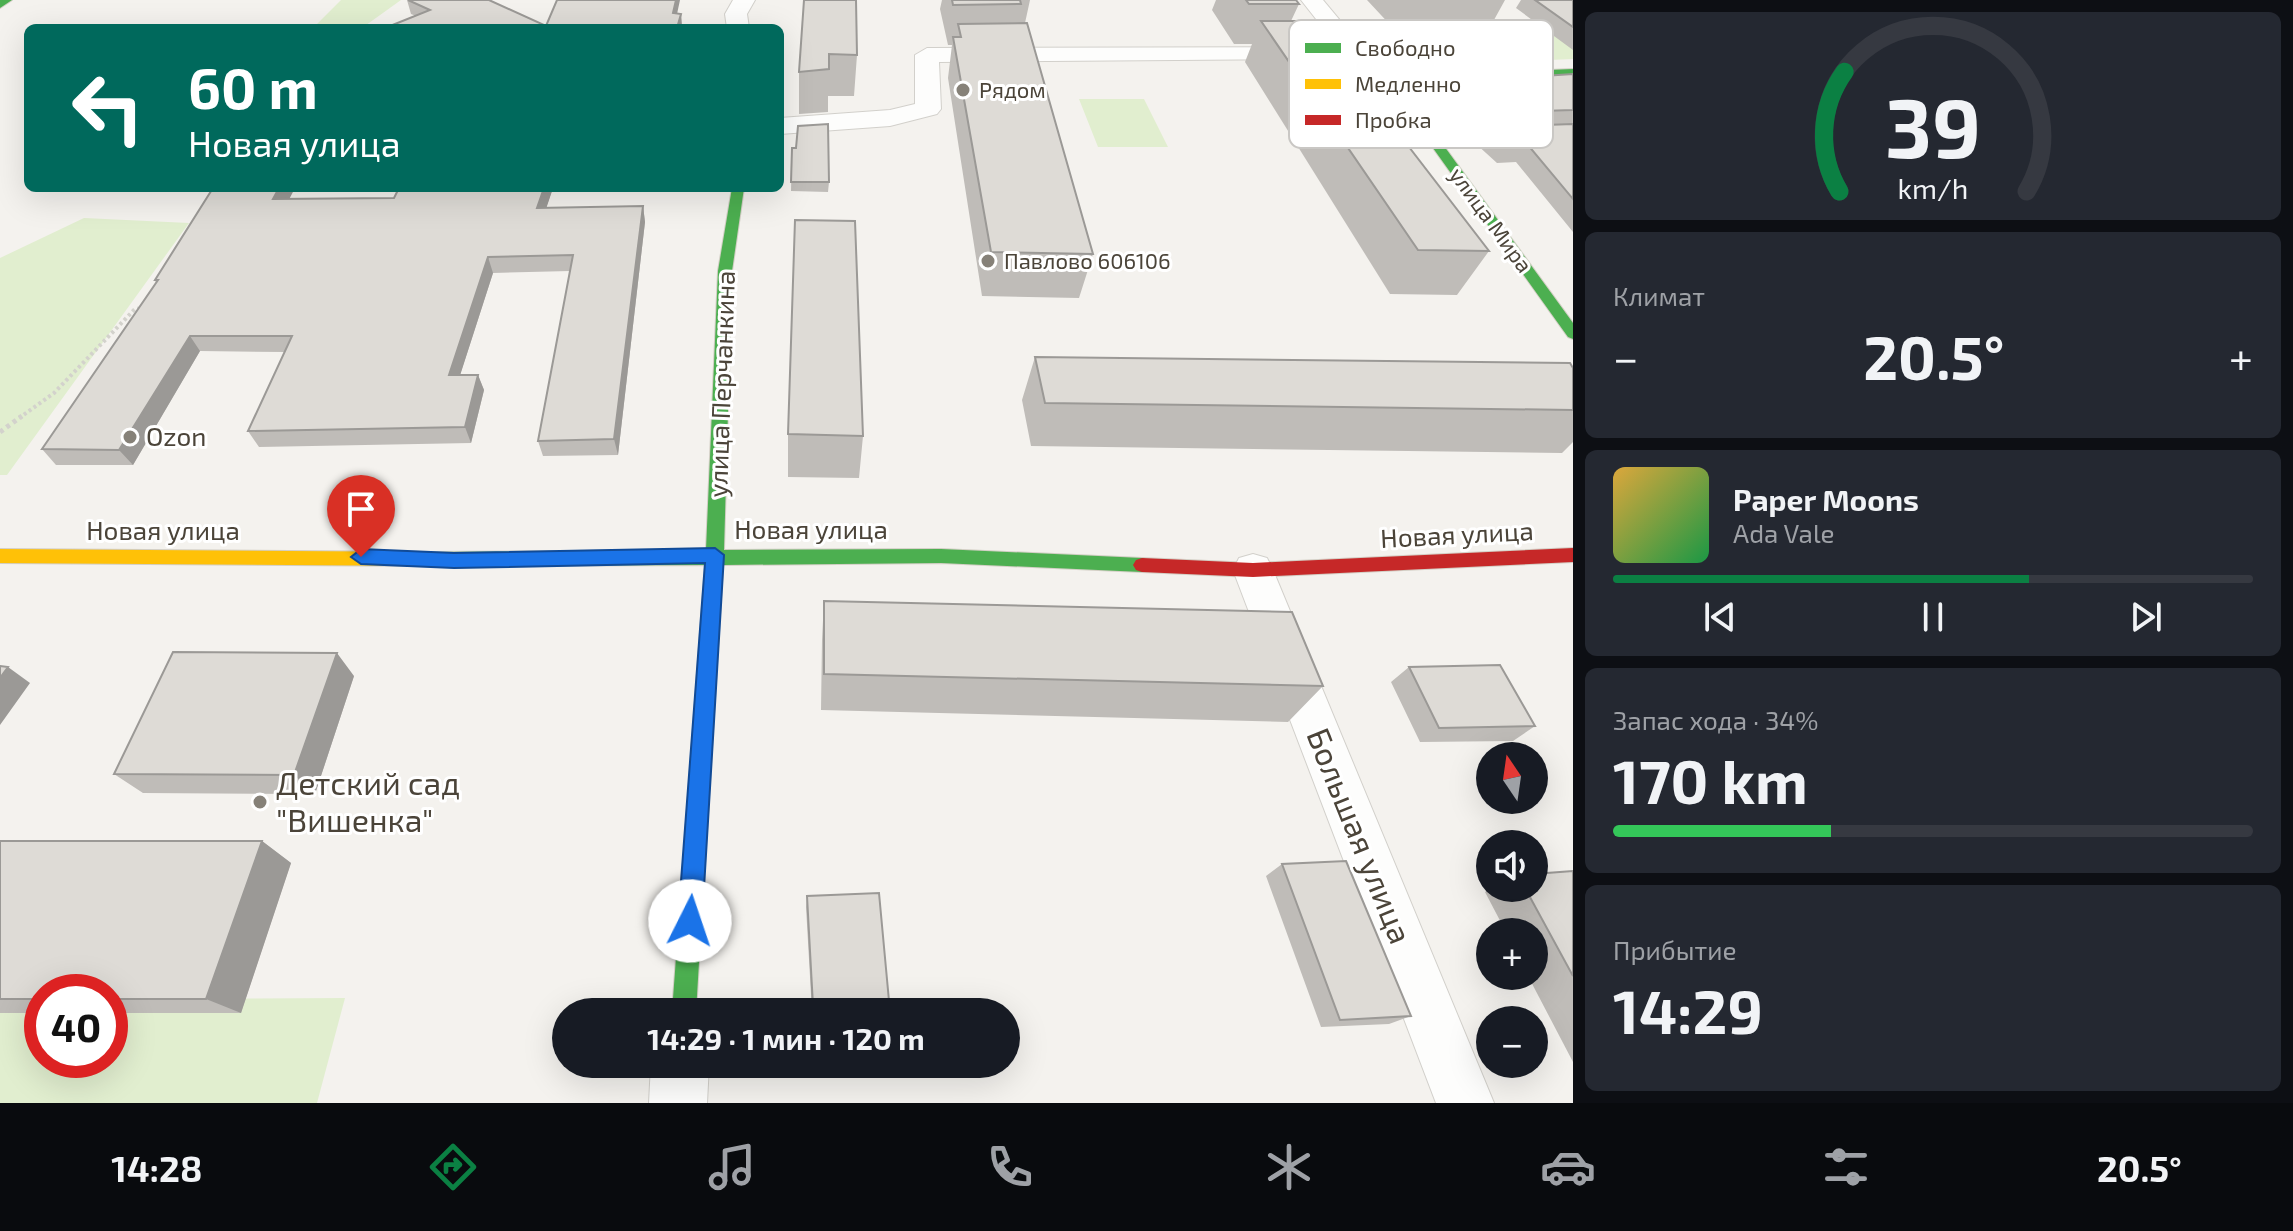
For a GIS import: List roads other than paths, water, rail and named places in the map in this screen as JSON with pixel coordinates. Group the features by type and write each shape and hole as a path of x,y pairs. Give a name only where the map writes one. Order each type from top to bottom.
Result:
{"street":[{"path":"0,5 7,0"},
{"path":"737,24 736,14 744,0"},
{"path":"1312,0 1328,20"},
{"path":"784,126 890,118 928,109 927,55 1289,52"},
{"path":"1553,73 1573,72"},
{"name":"улица Мира","path":"1439,148 1573,334"},
{"name":"улица Перчанкина","path":"685,998 715,555 725,271 737,192"},
{"name":"Новая улица","path":"0,556 419,557 454,561 715,555 941,556 1253,570 1573,555"},
{"name":"Большая улица","path":"1253,570 1465,1103"},
{"path":"678,1103 679,1078"}],"place":[{"name":"Рядом","path":"963,90"},
{"name":"Павлово 606106","path":"988,261"},
{"name":"Ozon","path":"130,437"},
{"name":"Детский сад \"Вишенка\"","path":"260,802"}]}
